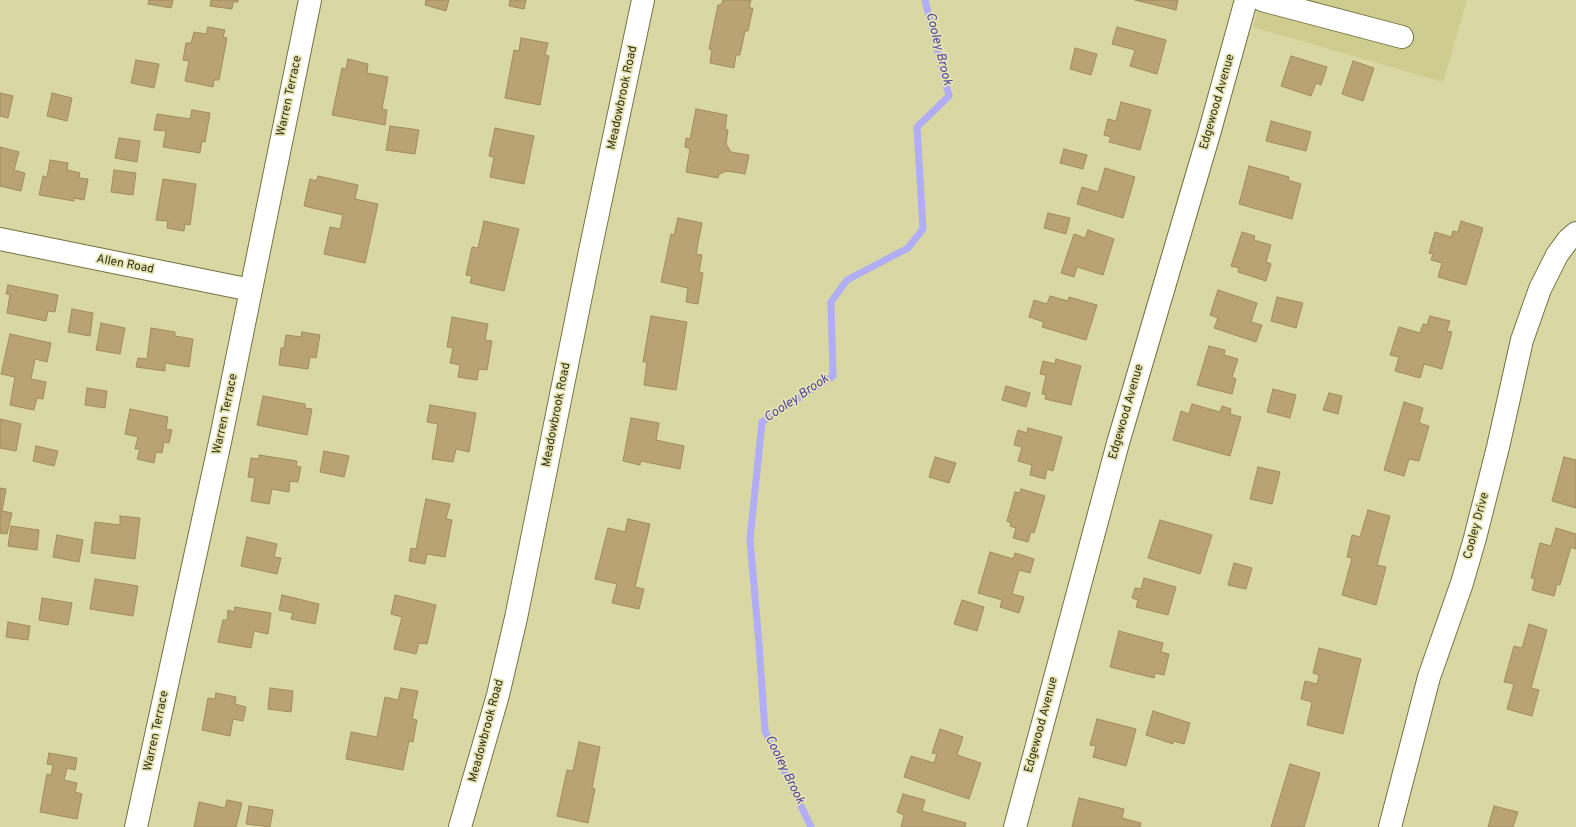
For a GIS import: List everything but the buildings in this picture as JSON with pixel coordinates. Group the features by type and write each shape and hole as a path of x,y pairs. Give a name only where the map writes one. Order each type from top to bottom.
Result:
{"street":[{"name":"Warren Terrace","path":"136,827 204,518 310,0"},
{"name":"Meadowbrook Road","path":"460,827 498,695 516,618 590,251 644,0"},
{"name":"Edgewood Avenue","path":"1014,827 1118,443 1209,134 1246,0"},
{"path":"1262,0 1402,37"},
{"name":"Cooley Drive","path":"1390,827 1429,677 1462,583 1475,538 1498,447 1522,340 1540,289 1557,255 1568,240 1576,233"},
{"name":"Allen Road","path":"0,240 251,290"}],"shaded area":[{"path":"1261,0 1467,0 1443,82 1253,27"}],"waterway":[{"name":"Cooley Brook","path":"811,827 765,731 750,539 762,422 833,376 831,302 847,280 908,248 923,229 917,127 949,96 925,0"}]}
